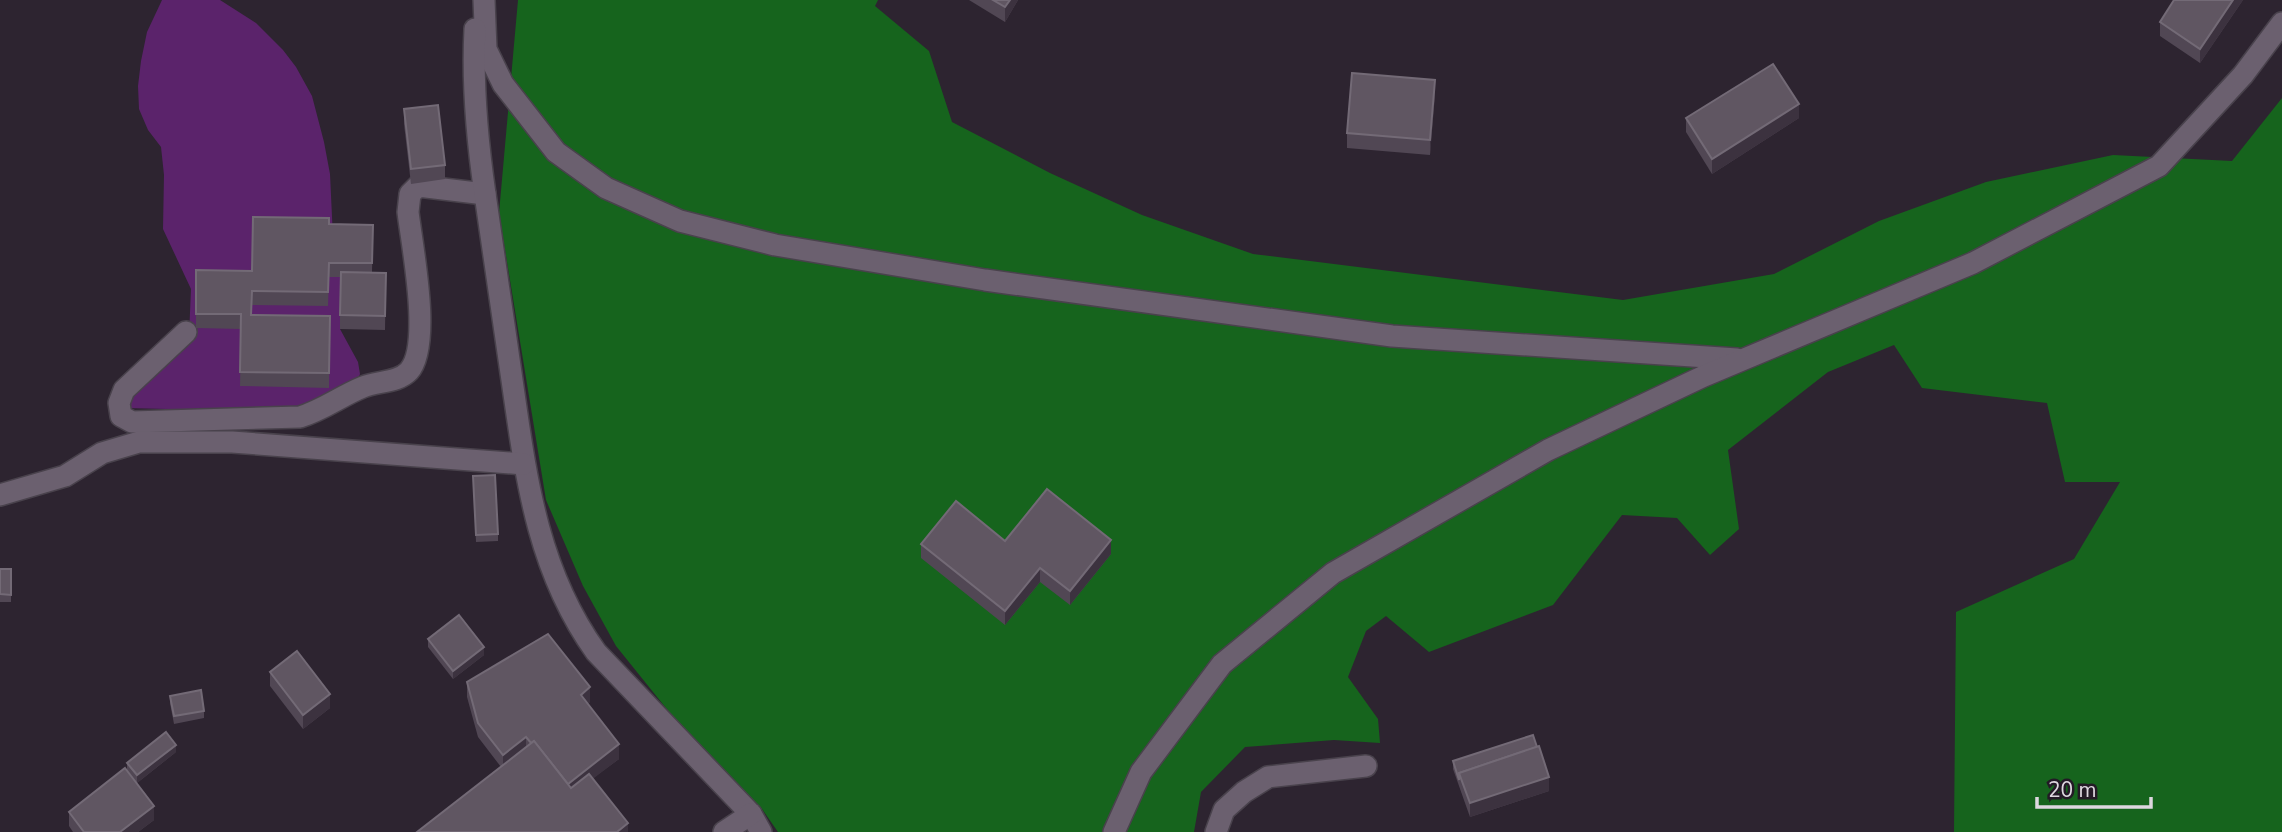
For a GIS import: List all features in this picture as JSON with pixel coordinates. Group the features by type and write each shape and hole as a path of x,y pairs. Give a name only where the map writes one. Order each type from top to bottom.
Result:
{"street":[{"path":"477,0 473,77 477,142 533,513 554,578 576,624 596,652 756,823 724,832"},
{"path":"484,0 486,49 503,84 556,152 606,188 680,221 775,245 958,276 1392,336 1742,360"},
{"path":"1114,832 1141,772 1222,664 1333,573 1548,450 1742,360 1973,263 2159,166 2242,75 2282,23"},
{"path":"186,332 124,390 118,403 121,416 132,422 300,417 319,411 366,386 407,374 415,362 418,349 420,314 408,212 410,194 418,186 485,194"},
{"path":"0,495 65,476 102,453 139,442 232,442 524,464"},
{"path":"1216,832 1224,810 1244,792 1268,777 1366,766"}],"green space":[{"path":"518,0 878,0 875,6 929,51 952,122 1050,173 1142,215 1253,254 1623,300 1774,274 1879,221 1986,182 2113,155 2232,161 2282,98 2282,832 1954,832 1956,612 2074,559 2120,482 2065,482 2047,403 1922,388 1894,345 1828,372 1728,450 1739,529 1710,555 1677,518 1622,515 1553,605 1429,652 1386,616 1366,631 1348,677 1378,719 1380,743 1334,740 1245,747 1201,792 1194,832 778,832 762,809 682,728 616,646 583,586 546,500 499,213"}],"shaded area":[{"path":"162,0 220,0 256,23 283,50 312,96 330,174 333,238 373,239 340,329 358,362 360,374 356,383 307,412 124,408 129,391 189,336 191,289 163,229 164,175 161,147 148,130 139,109 138,86 147,32"}],"building":[{"path":"993,0 1010,0 1005,7"},
{"path":"2174,0 2233,0 2200,49 2160,22"},
{"path":"1773,64 1799,104 1712,159 1686,118"},
{"path":"1352,73 1435,80 1430,140 1347,133"},
{"path":"438,105 445,165 411,169 404,109"},
{"path":"253,217 329,218 329,224 373,225 372,263 329,263 328,292 252,291 251,315 330,316 329,373 240,372 241,314 196,314 196,270 252,271"},
{"path":"341,272 386,273 385,316 340,315"},
{"path":"495,475 498,534 476,535 473,476"},
{"path":"1047,489 1111,540 1070,591 1040,568 1005,611 921,544 956,501 1005,541"},
{"path":"0,569 11,569 11,595 0,594"},
{"path":"459,615 484,647 453,671 428,639"},
{"path":"548,634 590,687 581,695 619,744 568,784 534,741 531,743 526,737 503,755 478,723 467,682"},
{"path":"297,651 330,694 303,715 270,672"},
{"path":"201,690 204,711 174,716 170,696"},
{"path":"166,732 176,745 137,775 127,763"},
{"path":"1533,735 1537,747 1459,773 1459,780 1453,761"},
{"path":"534,741 571,788 589,774 628,823 617,832 417,832"},
{"path":"1539,746 1549,777 1470,803 1459,773"},
{"path":"125,768 154,806 120,832 84,832 69,812"}]}
